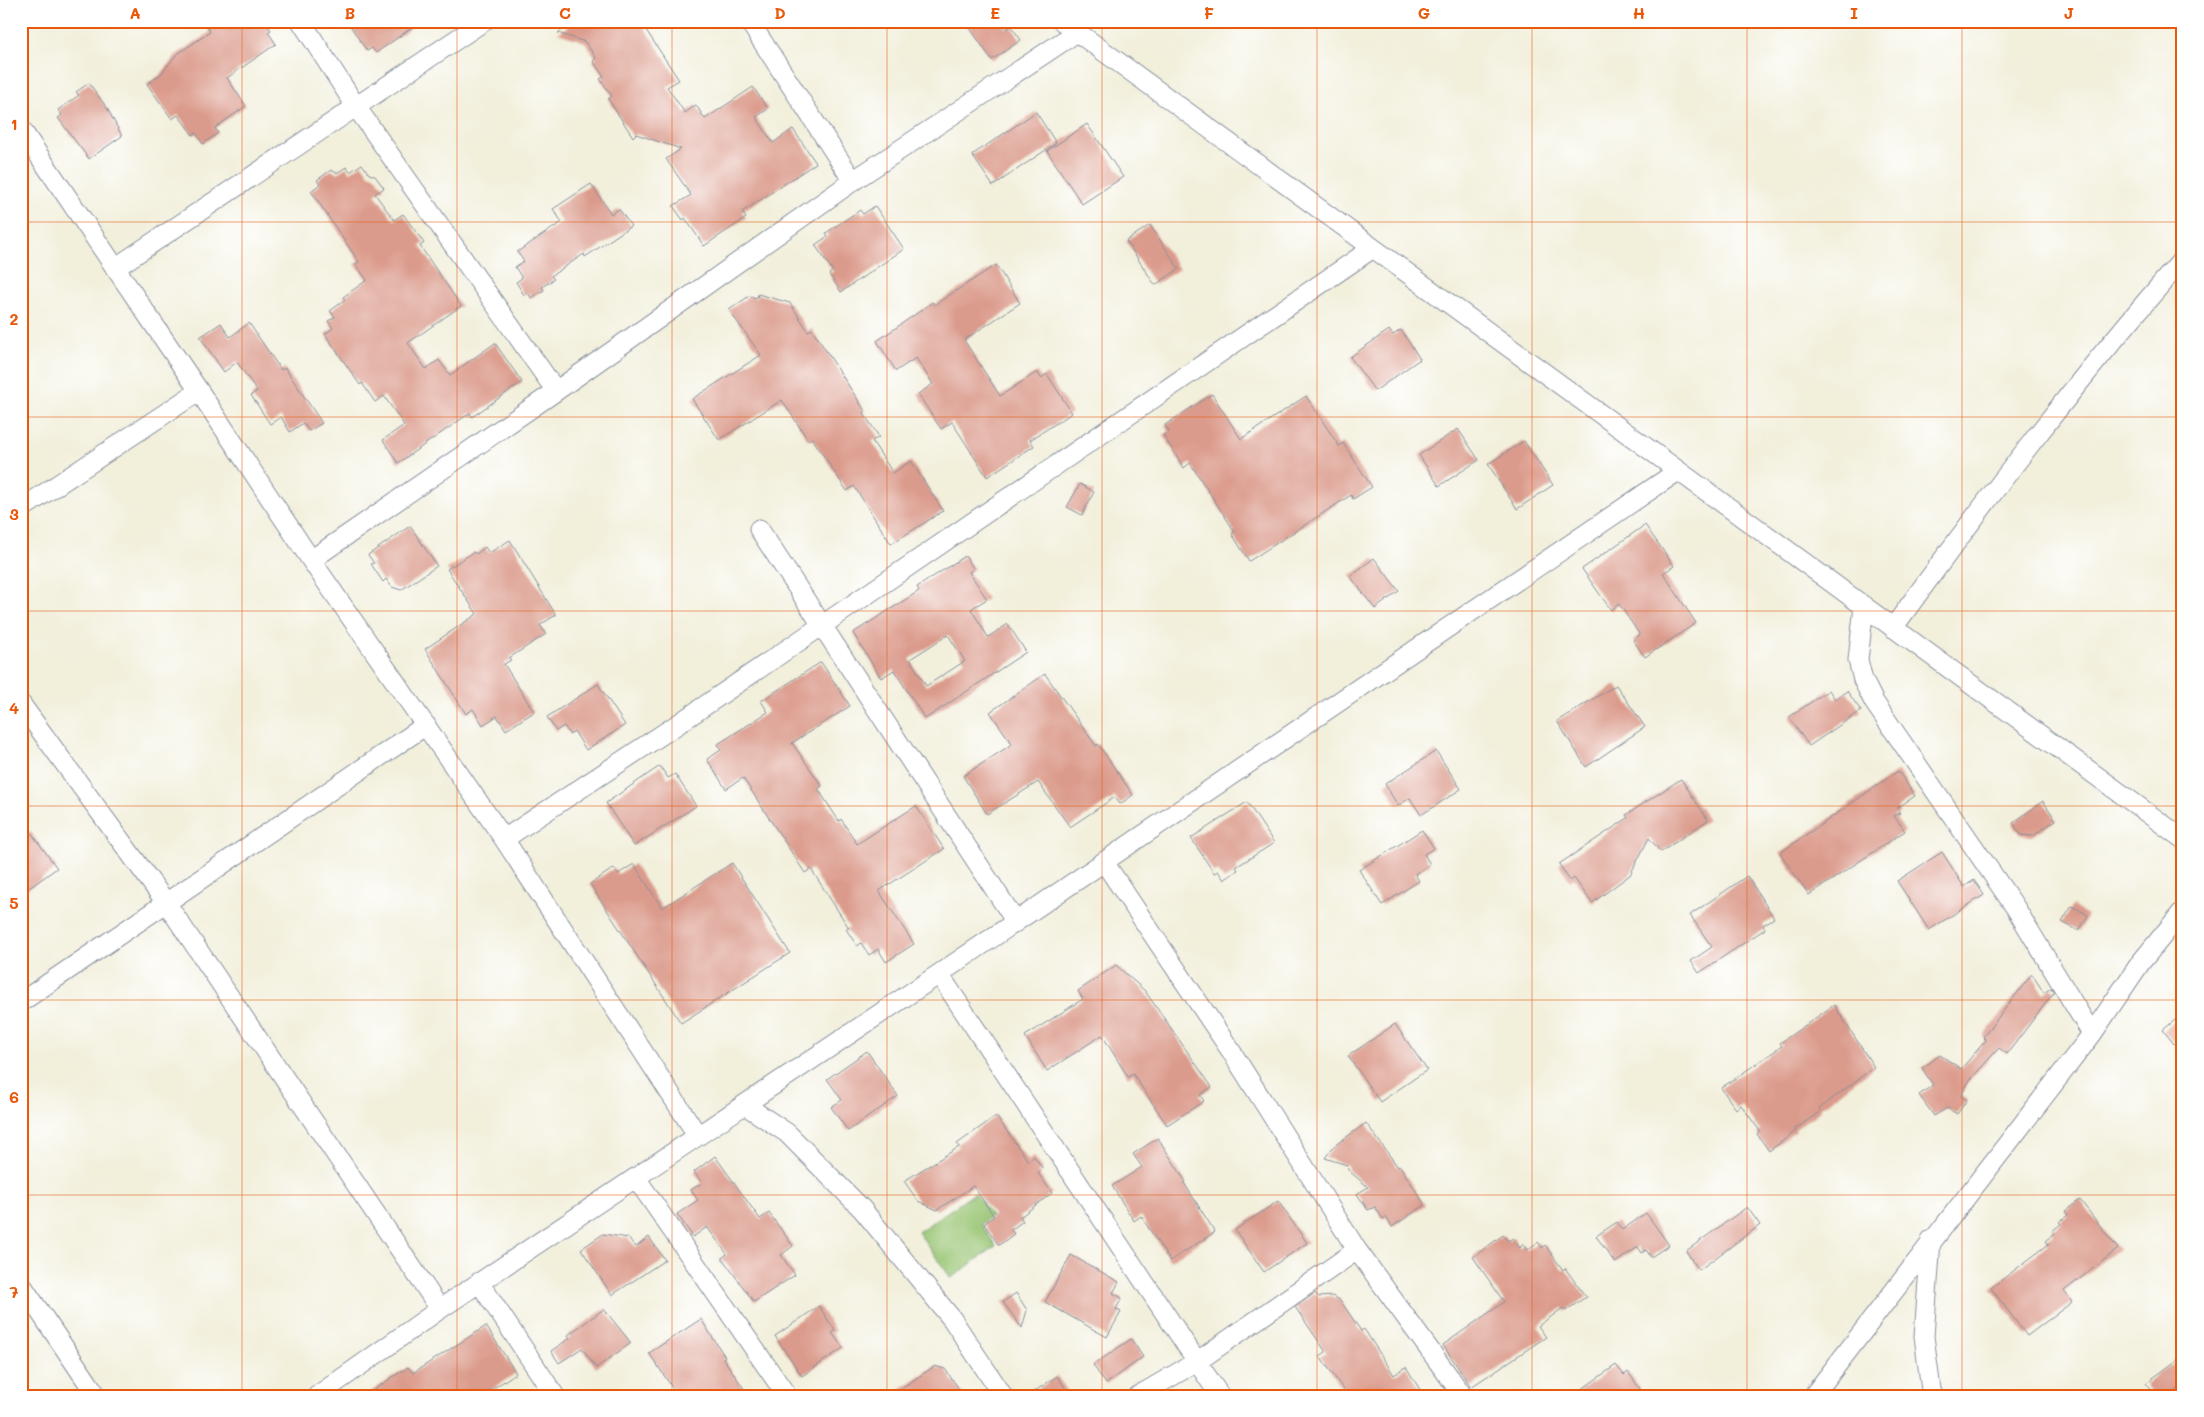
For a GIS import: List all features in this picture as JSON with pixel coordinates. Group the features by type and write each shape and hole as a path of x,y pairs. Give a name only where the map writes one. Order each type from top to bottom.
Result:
{"street":[{"path":"301,21 357,108 556,392"},
{"path":"115,268 357,108 484,21"},
{"path":"749,21 853,181"},
{"path":"1062,21 2183,839"},
{"path":"312,560 556,392 853,181 1077,32"},
{"path":"21,129 504,840 698,1136"},
{"path":"504,840 681,722 1373,248"},
{"path":"1893,628 1985,501 2135,314 2183,259"},
{"path":"21,509 199,390"},
{"path":"323,1394 479,1282 1016,922 1678,471"},
{"path":"759,529 1016,922"},
{"path":"1864,606 1858,660 1864,680 1874,702 2015,907 2092,1034"},
{"path":"21,704 167,904 440,1309"},
{"path":"21,1002 167,904 426,725"},
{"path":"1104,862 1231,1051 1357,1250 1463,1396"},
{"path":"1813,1396 1931,1240 2092,1034 2141,962 2183,911"},
{"path":"939,974 1220,1396"},
{"path":"745,1105 787,1133 862,1208 952,1319 1003,1396"},
{"path":"636,1178 787,1396"},
{"path":"1931,1240 1924,1336 1931,1390 1934,1396"},
{"path":"1138,1396 1198,1361 1357,1250"},
{"path":"479,1282 555,1396"},
{"path":"21,1284 97,1396"}],"green space":[{"path":"975,1193 991,1216 981,1224 996,1246 951,1278 918,1232"}],"building":[{"path":"204,21 264,21 271,30 268,32 276,44 227,78 246,106 215,128 218,133 203,144 196,133 193,135 178,115 172,119 147,84 161,74 176,55 210,32"},
{"path":"347,21 421,21 376,53 372,48 367,51"},
{"path":"576,21 640,21 679,80 667,87 685,113 696,105 705,119 753,87 768,109 756,117 773,143 793,129 816,163 742,212 746,218 704,246 685,218 683,220 673,206 691,195 666,159 681,149 636,134 633,137 608,99 612,96 600,79 604,77 593,61 596,58 585,42 558,33"},
{"path":"965,21 1000,21 1006,29 1011,26 1021,40 992,60"},
{"path":"89,83 107,108 122,136 89,159 58,118 62,115 58,110 79,95 76,92"},
{"path":"1036,112 1056,143 993,186 972,155"},
{"path":"1087,124 1123,177 1082,204 1047,151"},
{"path":"362,164 369,174 375,176 384,188 375,194 394,220 403,214 424,243 420,246 461,306 408,343 426,369 439,360 450,375 495,343 522,382 472,417 470,413 398,463 383,440 404,425 384,396 375,402 362,383 360,385 325,334 333,328 328,321 335,317 330,311 345,300 343,297 367,280 355,264 359,262 311,191 320,184 317,180 331,170 337,173 346,167 350,172"},
{"path":"591,184 611,214 619,209 631,226 585,257 584,254 551,276 554,279 542,287 544,290 531,298 528,292 524,295 516,282 522,278 515,267 524,261 517,252 562,222 553,209"},
{"path":"875,206 904,249 841,292 829,274 833,271 815,245 828,236 826,233 860,210 863,214"},
{"path":"1150,225 1179,269 1155,285 1126,241"},
{"path":"996,265 1020,303 964,340 1000,396 1037,372 1041,378 1047,374 1072,413 1030,440 1034,446 987,477 952,422 941,429 918,394 933,384 916,358 896,371 877,341 933,302 934,305"},
{"path":"758,294 790,303 808,331 812,329 865,411 863,412 879,437 872,441 893,473 911,461 943,511 891,544 854,486 847,491 812,438 808,440 782,400 719,440 692,399 761,355 729,310 749,296 757,298"},
{"path":"221,323 230,337 249,323 281,370 285,368 322,423 309,431 303,423 290,432 281,417 270,424 251,395 257,391 237,362 224,372 200,337"},
{"path":"1389,330 1393,335 1401,330 1420,359 1375,391 1350,357"},
{"path":"1212,394 1241,439 1306,396 1339,446 1343,443 1372,487 1353,499 1351,495 1249,561 1232,534 1235,532 1190,463 1184,468 1163,435 1169,432 1165,425"},
{"path":"1458,429 1479,460 1439,486 1419,455"},
{"path":"1524,441 1553,485 1517,509 1488,464"},
{"path":"1080,484 1094,492 1082,515 1067,507"},
{"path":"1645,525 1674,566 1663,573 1696,623 1645,657 1633,640 1640,635 1619,604 1611,610 1582,569"},
{"path":"410,526 437,566 401,590 392,587 386,579 383,582 371,564 374,563 368,555"},
{"path":"510,540 556,615 540,625 546,634 509,658 511,660 504,664 534,712 506,730 497,716 483,725 473,709 466,714 425,649 477,614 447,569 474,552 476,554 485,547 489,553"},
{"path":"965,556 974,569 969,572 987,599 971,609 988,637 1008,624 1026,652 925,719 894,670 881,678 853,633 919,591 917,587","holes":["948,635 965,661 926,686 910,659"]},
{"path":"1374,558 1399,591 1375,609 1350,576"},
{"path":"821,662 850,706 792,743 822,786 818,789 839,821 841,819 857,844 916,806 944,849 879,891 914,944 886,962 878,949 869,955 861,943 857,946 846,929 849,928 811,869 805,873 743,778 726,789 707,759 721,750 718,744 768,712 761,701"},
{"path":"1045,674 1096,746 1098,744 1133,795 1120,804 1115,797 1070,827 1038,782 987,814 963,776 1012,744 990,712"},
{"path":"598,684 625,725 586,750 574,731 570,735 564,726 556,731 547,717"},
{"path":"1616,685 1645,727 1586,767 1557,721"},
{"path":"1829,690 1835,699 1847,691 1861,711 1809,746 1789,717"},
{"path":"1436,751 1461,789 1421,815 1410,798 1398,806 1385,784"},
{"path":"660,766 668,778 675,774 696,806 634,846 606,803"},
{"path":"1898,771 1915,796 1897,808 1900,813 1894,816 1905,831 1809,895 1780,853"},
{"path":"1681,779 1708,820 1661,852 1649,838 1630,875 1592,903 1574,878 1570,881 1559,864 1628,818 1626,815"},
{"path":"2043,801 2056,820 2033,836 2021,835 2013,823"},
{"path":"1247,802 1274,843 1236,867 1238,870 1224,880 1218,871 1214,873 1191,838"},
{"path":"1422,830 1434,848 1424,854 1430,864 1415,874 1419,881 1382,905 1359,870"},
{"path":"30,831 57,868 21,894 21,837"},
{"path":"1942,852 1964,887 1974,880 1984,895 1929,930 1897,881"},
{"path":"732,863 790,953 681,1023 590,884 614,868 618,874 634,864 662,908"},
{"path":"1747,876 1774,918 1763,925 1765,929 1699,973 1691,961 1712,947 1690,915"},
{"path":"2072,906 2088,915 2079,931 2062,922"},
{"path":"1116,965 1145,991 1212,1087 1200,1095 1204,1101 1167,1125 1133,1074 1128,1077 1102,1035 1047,1071 1025,1036 1083,999 1078,991"},
{"path":"2032,974 2044,993 2051,988 2054,992 2007,1054 1999,1048 1970,1080 1961,1096 1967,1100 1957,1114 1947,1108 1934,1116 1919,1095 1933,1085 1922,1068 1940,1055 1961,1069 1986,1040 1983,1037"},
{"path":"1834,1005 1874,1067 1819,1109 1821,1111 1795,1129 1796,1131 1769,1151 1757,1134 1760,1131 1741,1105 1736,1109 1721,1088 1782,1046 1780,1043"},
{"path":"2175,1020 2183,1030 2183,1036 2174,1044 2163,1030"},
{"path":"1395,1024 1427,1070 1380,1102 1348,1056"},
{"path":"867,1051 898,1096 848,1131 831,1107 842,1100 827,1079"},
{"path":"996,1116 1028,1161 1034,1156 1043,1169 1038,1173 1052,1193 1020,1217 1023,1221 1011,1230 1014,1234 999,1245 984,1224 994,1216 973,1186 937,1210 918,1201 904,1181 959,1147 957,1144"},
{"path":"1366,1123 1398,1167 1400,1166 1425,1205 1392,1227 1386,1217 1383,1219 1375,1207 1368,1210 1357,1194 1368,1187 1348,1170 1347,1165 1325,1158 1334,1146"},
{"path":"1158,1138 1215,1232 1170,1261 1141,1216 1134,1221 1112,1186 1142,1167 1133,1154"},
{"path":"715,1156 760,1219 769,1213 793,1246 781,1255 795,1275 754,1302 722,1258 727,1254 707,1227 693,1237 677,1214 698,1200 691,1190 702,1183 694,1172"},
{"path":"2080,1200 2118,1249 2064,1291 2072,1302 2027,1336 1991,1288 2049,1244 2046,1241 2054,1234 2052,1231 2068,1215 2065,1211"},
{"path":"1278,1201 1307,1243 1264,1272 1235,1230"},
{"path":"1747,1207 1760,1225 1699,1270 1686,1251"},
{"path":"1646,1213 1669,1245 1651,1257 1646,1250 1642,1253 1638,1247 1615,1263 1596,1236 1617,1222 1622,1230"},
{"path":"603,1234 628,1238 636,1247 649,1237 665,1260 612,1295 581,1249"},
{"path":"1503,1235 1508,1241 1513,1238 1520,1248 1523,1244 1527,1250 1538,1242 1542,1248 1545,1245 1586,1297 1565,1311 1563,1308 1538,1326 1546,1337 1471,1387 1443,1345 1504,1302 1473,1257"},
{"path":"1071,1255 1119,1282 1113,1293 1122,1298 1116,1309 1121,1312 1107,1337 1045,1302"},
{"path":"1016,1293 1027,1310 1022,1328 1003,1302"},
{"path":"1315,1293 1319,1297 1332,1296 1340,1300 1361,1331 1364,1329 1394,1375 1406,1367 1424,1396 1348,1396 1320,1356 1326,1352 1295,1307"},
{"path":"819,1306 835,1331 832,1333 843,1348 802,1376 775,1336"},
{"path":"604,1309 631,1343 596,1368 582,1348 559,1363 551,1351 570,1338 568,1335"},
{"path":"701,1319 725,1357 723,1358 749,1396 678,1396 649,1353"},
{"path":"486,1326 516,1373 482,1396 364,1396 408,1367 413,1373"},
{"path":"1131,1339 1143,1357 1106,1384 1093,1365"},
{"path":"2183,1356 2183,1386 2169,1396 2155,1396 2146,1383"},
{"path":"1616,1365 1624,1375 1628,1372 1645,1396 1572,1396"},
{"path":"935,1366 945,1369 964,1396 889,1396"},
{"path":"1057,1376 1071,1396 1028,1396"}]}
